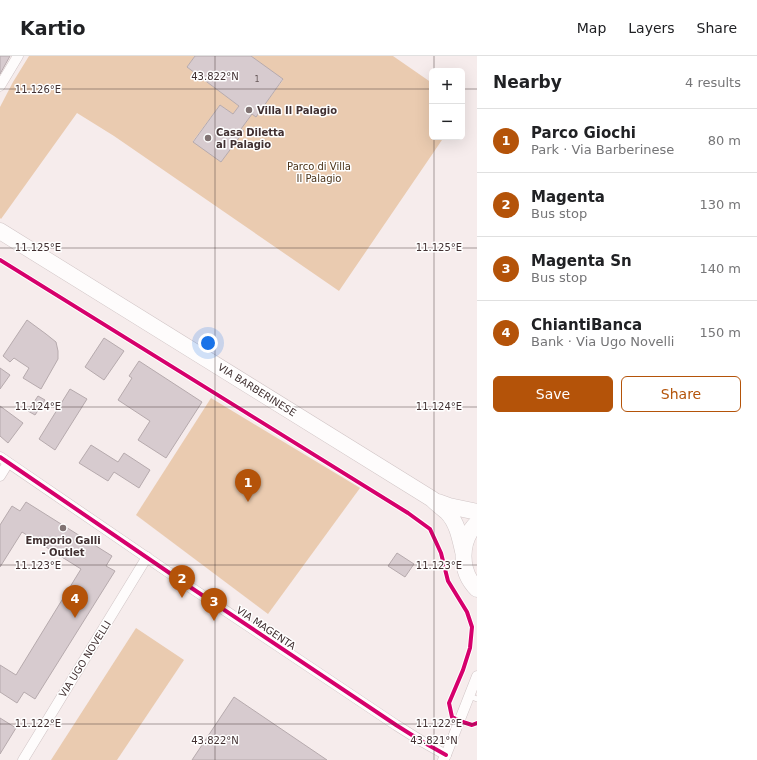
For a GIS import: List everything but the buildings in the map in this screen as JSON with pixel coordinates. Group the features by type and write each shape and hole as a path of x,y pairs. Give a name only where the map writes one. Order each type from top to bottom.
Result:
{"main road":[{"name":"VIA BARBERINESE","path":"0,231 432,499 448,513 458,533 464,551"},
{"name":"VIA BARBERINESE","path":"432,499 449,506 477,512"},
{"name":"VIA BARBERINESE","path":"477,523 467,537 463,559 470,581 477,589"}],"street":[{"path":"0,86 18,56"},
{"path":"0,476 4,460"},
{"name":"VIA MAGENTA","path":"4,460 445,757"},
{"name":"VIA UGO NOVELLI","path":"23,760 147,557"},
{"path":"445,757 473,697 477,676"}],"green space":[{"name":"Parco di Villa Il Palagio","path":"29,56 195,56 187,67 239,106 233,114 220,105 193,141 221,162 243,131 241,129 252,114 256,116 283,80 251,56 393,56 429,81 429,140 442,140 339,291 114,136 77,113 1,219 0,107"},
{"path":"211,398 360,488 268,614 136,515"},
{"path":"136,628 184,660 117,760 51,760"}],"cycle path":[{"path":"0,260 408,513 430,529 441,553 448,581 467,612 472,627 470,648 463,670 449,703 452,717 472,725 477,723"},
{"path":"0,457 396,725 446,755"}],"place":[{"name":"Villa Il Palagio","path":"249,110"},
{"name":"Casa Diletta al Palagio","path":"208,138"},
{"name":"Parco Giochi","path":"248,502"},
{"name":"Emporio Galli - Outlet","path":"63,528"},
{"name":"Magenta","path":"182,598"},
{"name":"ChiantiBanca","path":"75,618"},
{"name":"Magenta Sn","path":"214,621"}]}
